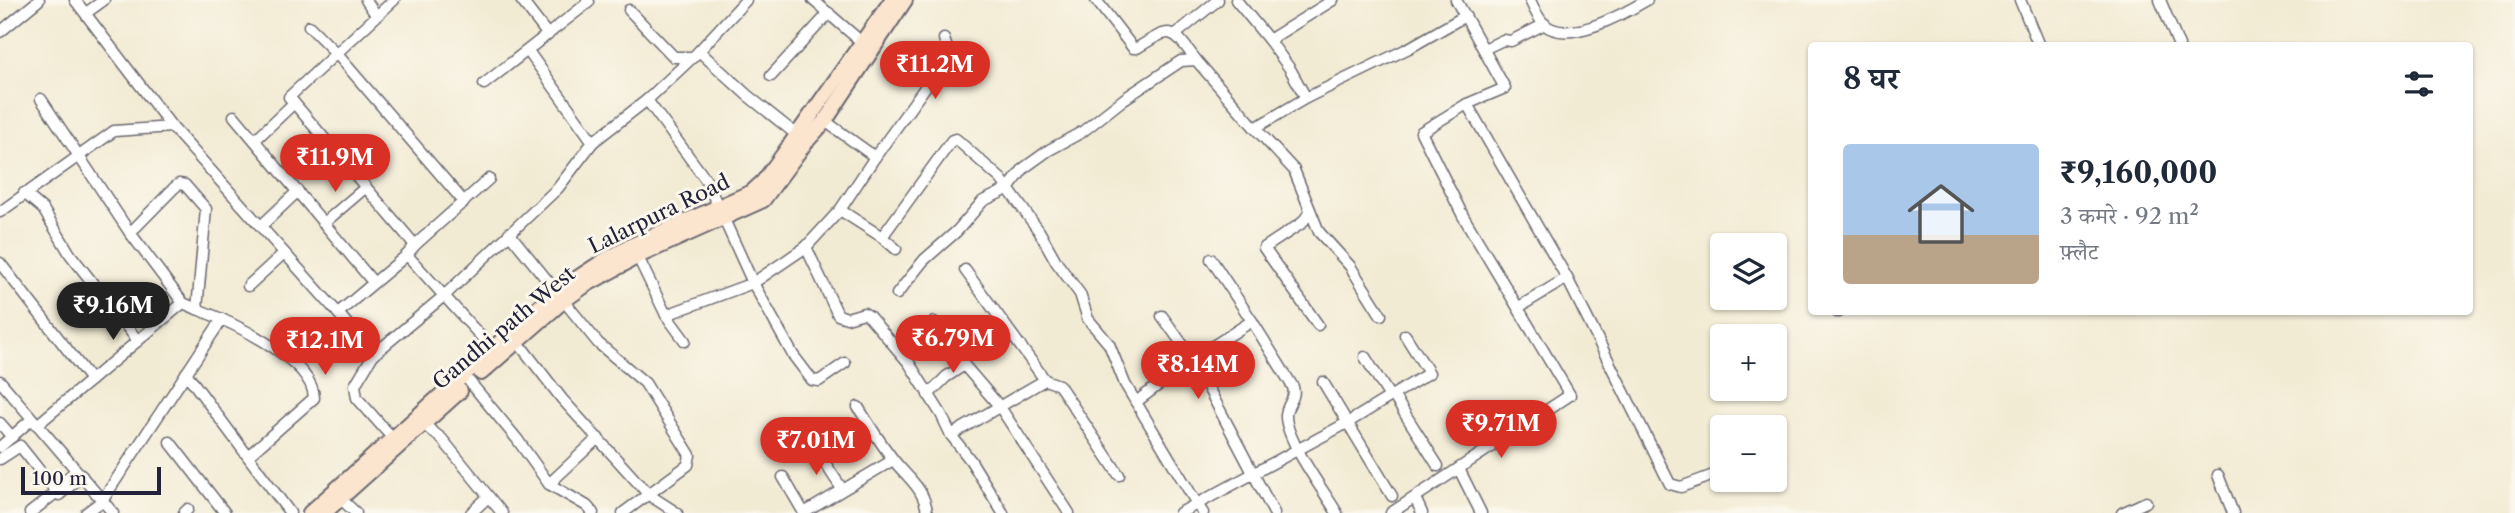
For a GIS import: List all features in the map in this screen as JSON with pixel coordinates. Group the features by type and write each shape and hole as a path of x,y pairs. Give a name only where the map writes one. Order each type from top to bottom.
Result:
{"street":[{"path":"0,32 39,0"},
{"path":"75,0 172,127 373,355"},
{"path":"86,13 104,0"},
{"path":"366,0 376,15"},
{"path":"394,0 289,97 415,245"},
{"path":"522,0 548,35"},
{"path":"484,84 589,2 587,0"},
{"path":"395,441 357,398 355,385 373,355 445,295 558,188 593,142 647,100 696,54 746,0"},
{"path":"813,0 867,46"},
{"name":"Lalarpura Road","path":"721,213 763,182 867,46 892,0"},
{"name":"Gandhi path West","path":"395,441 423,424 467,378 496,353 517,341 560,297 635,251 721,213 763,200 805,143 825,121 867,46 905,0"},
{"path":"1096,0 1133,48 1162,32 1176,34 1294,170 1320,232 1350,266 1381,316"},
{"path":"1176,34 1218,0"},
{"path":"1236,0 1290,69 1306,98"},
{"path":"1269,40 1333,0"},
{"path":"1391,513 1570,395 1463,216 1421,132 1467,104 1505,88 1456,0"},
{"path":"1530,0 1545,24 1557,30 1600,25 1647,0"},
{"path":"2020,0 2037,42"},
{"path":"2161,0 2177,42"},
{"path":"629,10 674,57 696,54 797,135"},
{"path":"771,76 829,13"},
{"path":"1255,128 1306,98 1409,48 1465,16"},
{"path":"1484,49 1503,40 1511,41 1545,24"},
{"path":"309,26 336,53 464,202"},
{"path":"666,315 753,283 806,247 840,210 949,54 944,39"},
{"path":"528,51 593,142"},
{"path":"897,294 924,260 957,231 984,201 1007,189 1024,168 1049,150 1082,132 1124,99 1181,61 1196,60"},
{"path":"41,99 130,233 183,303 240,327 278,350 311,382 314,398 248,456"},
{"path":"647,100 706,180 753,283 793,355 811,380 819,381 845,363"},
{"path":"256,139 294,103"},
{"path":"1467,104 1567,278 1670,484 1681,487 1710,476"},
{"path":"234,116 256,139 373,282"},
{"path":"825,121 875,157"},
{"path":"0,212 114,131 172,127"},
{"path":"881,237 952,140 956,139 981,160 1039,231 1080,294 1088,319 1109,344 1125,384 1200,508"},
{"path":"338,313 407,255 489,179"},
{"path":"130,233 179,184 195,195 206,209 197,309"},
{"path":"324,223 366,187"},
{"path":"261,226 298,191"},
{"path":"24,193 43,209 70,254 138,341"},
{"path":"840,210 896,248"},
{"path":"1310,212 1302,223 1264,248 1318,325"},
{"path":"509,233 598,343 645,383 690,455 688,466 622,513"},
{"path":"806,247 838,315 847,318 864,313 869,316 909,363 951,435 971,461 1003,513"},
{"path":"635,251 666,315 685,341"},
{"path":"248,286 284,253"},
{"path":"407,255 496,353 560,297"},
{"path":"1211,259 1293,387 1294,396 1286,419 1298,450 1337,513"},
{"path":"0,263 91,380"},
{"path":"965,270 1045,380 1059,385 1119,475"},
{"path":"1519,307 1567,278"},
{"path":"0,447 91,380 183,303"},
{"path":"1162,316 1193,359 1274,513"},
{"path":"86,513 103,501 222,319"},
{"path":"1136,402 1193,359 1252,321"},
{"path":"934,322 964,365 1000,407 1069,513"},
{"path":"1180,513 1200,508 1429,373 1405,335"},
{"path":"517,341 562,399 649,495 677,513"},
{"path":"1365,357 1438,466"},
{"path":"928,395 946,377 964,365"},
{"path":"186,373 290,513"},
{"path":"310,513 467,378 517,439 549,484 587,506 593,513"},
{"path":"951,435 1045,380"},
{"path":"0,382 113,513"},
{"path":"1322,382 1392,496"},
{"path":"858,407 893,460 915,483 926,500 927,513"},
{"path":"0,424 12,437"},
{"path":"423,424 442,439 502,513"},
{"path":"549,484 598,438"},
{"path":"324,513 395,441"},
{"path":"170,442 225,513"},
{"path":"0,459 20,446 57,492"},
{"path":"815,448 842,489"},
{"path":"783,477 804,513 893,460"},
{"path":"1459,469 1481,513"},
{"path":"30,513 79,473"},
{"path":"2218,475 2232,513"},
{"path":"471,513 488,497"},
{"path":"340,498 356,513"},
{"path":"1415,498 1422,513"},
{"path":"2125,512 2146,502"}]}
